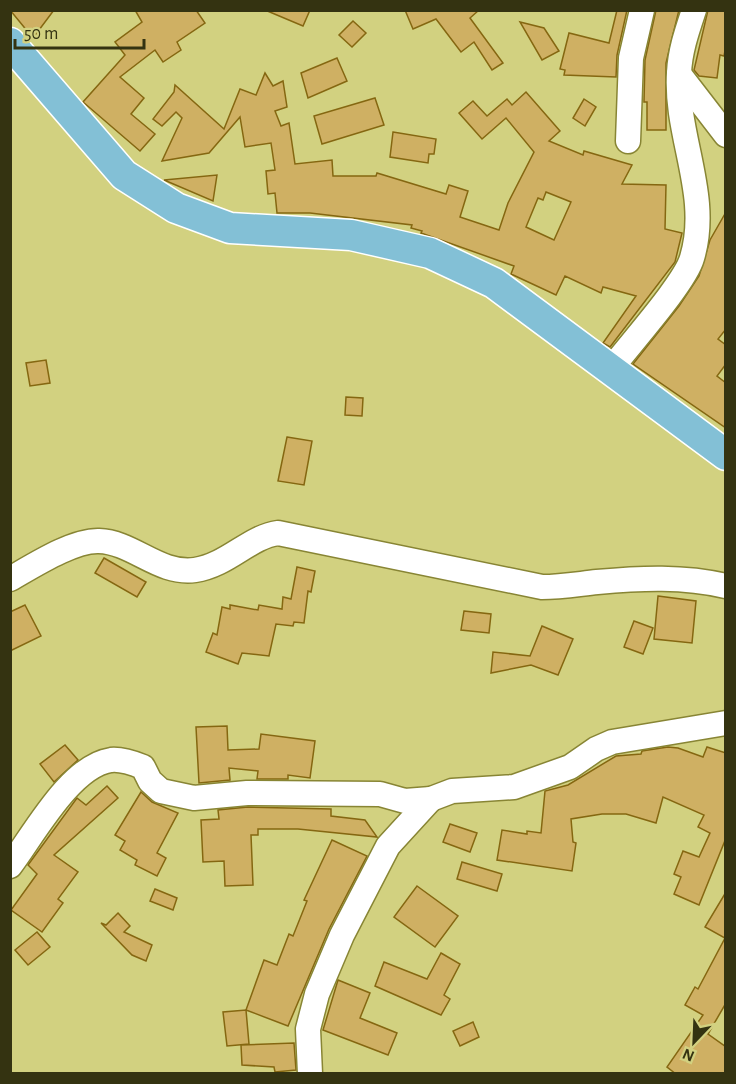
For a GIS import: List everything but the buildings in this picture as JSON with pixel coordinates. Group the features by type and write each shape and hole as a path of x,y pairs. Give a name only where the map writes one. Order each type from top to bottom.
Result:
{"main road":[{"path":"10,43 124,175 176,208 230,228 351,235 430,253 494,283 726,454"}],"street":[{"path":"628,141 631,58 642,10"},
{"path":"611,369 692,261 699,227 696,186 685,135 679,74 684,40 694,10"},
{"path":"679,74 726,135"},
{"path":"10,579 82,543 99,541 115,545 180,571 215,564 233,556 268,534 278,533 542,587 659,579 694,579 726,586"},
{"path":"10,866 48,810 91,767 111,760 143,767 150,781 161,791 194,798 248,793 369,794 405,801 431,799 452,792 514,787 570,767 596,749 612,742 726,723"},
{"path":"310,1074 308,1029 317,994 342,935 388,846 431,799"}]}
